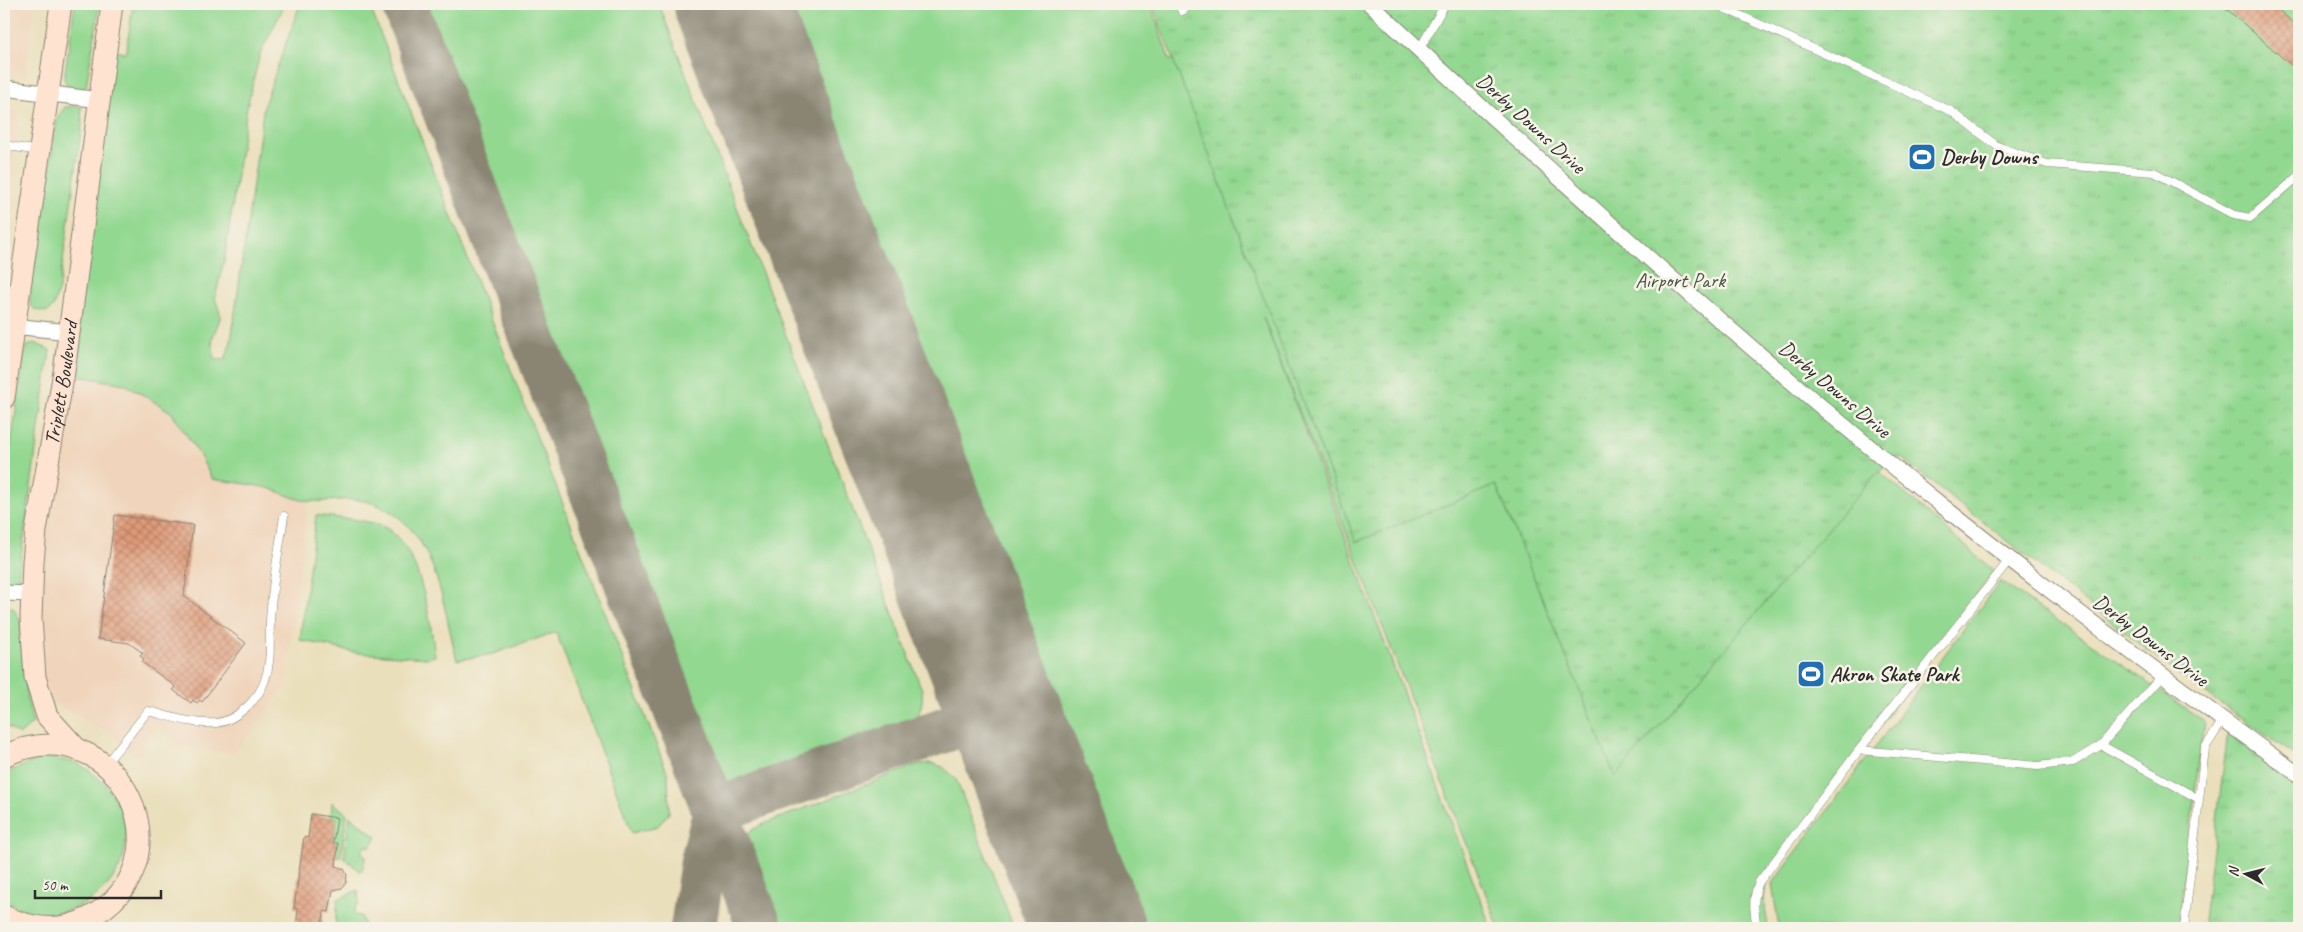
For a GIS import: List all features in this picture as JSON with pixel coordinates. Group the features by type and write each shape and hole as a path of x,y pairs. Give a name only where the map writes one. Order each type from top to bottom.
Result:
{"main road":[{"path":"4,398 9,326 40,151 61,4"},
{"name":"Triplett Boulevard","path":"77,749 47,716 35,677 31,618 32,594 36,530 69,332 112,4"},
{"path":"4,756 32,746 47,744 77,749 105,765 115,774 130,796 138,822 138,849 130,875 115,897 100,911 78,924 42,927 15,922 4,916"}],"street":[{"name":"Derby Downs Drive","path":"1370,4 1540,160 1741,338 1947,510 2162,676 2299,775"},
{"path":"4,88 100,100"},
{"path":"9,326 69,332"},
{"path":"4,593 32,594"}],"lane":[{"path":"1178,4 1182,11 1191,4"},
{"path":"1419,50 1445,4"},
{"path":"1715,4 1951,111 1997,146 2047,164 2154,172 2234,215 2250,218 2299,176"},
{"path":"4,145 40,151"},
{"path":"105,765 148,711 187,721 215,723 231,719 249,704 265,681 271,652 270,622 284,516"},
{"path":"1757,928 1753,907 1754,894 1759,882 1859,750 2010,559"},
{"path":"1859,750 2038,766 2072,762 2101,745 2162,676"},
{"path":"2184,928 2205,748 2223,720"},
{"path":"2101,745 2199,799"}],"shaded area":[{"path":"4,4 35,4 25,76 4,73"},
{"path":"4,109 20,112 11,178 4,177"},
{"path":"71,375 125,384 171,412 198,452 212,479 267,488 308,501 285,689 233,754 178,745 160,729 153,731 146,738 145,750 139,758 114,737 54,703 43,678 38,571"}],"green space":[{"path":"75,4 100,4 86,87 80,91 69,89 64,79"},
{"path":"133,4 285,4 260,54 247,107 225,256 215,298 221,316 212,339 214,359 225,360 231,341 264,105 300,4 369,4 668,775 669,813 658,826 632,833 556,632 493,654 457,660 440,590 423,546 409,527 392,512 361,500 303,500 268,488 212,479 198,452 171,412 125,384 71,375 114,51 126,53"},
{"path":"416,4 659,4 922,690 921,709 912,723 902,732 754,786 734,789 716,777 708,763"},
{"path":"788,4 1150,4 1170,61 1232,4 1880,472 1994,571 1766,880 1764,899 1768,928 1499,928 1263,317 1491,928 1142,928"},
{"name":"Airport Park","path":"1152,4 2295,4 2299,7 2299,758 2182,677 1900,457 1874,476 1615,777 1496,485 1356,542"},
{"path":"65,107 81,107 82,125 59,289 53,307 47,312 36,310 30,305 30,292 57,118"},
{"path":"35,343 50,350 18,579 12,585 5,585 4,492 24,357 27,346"},
{"path":"316,515 377,524 392,532 404,545 413,562 426,601 435,656 427,658 357,653 300,640"},
{"path":"2000,581 2204,721 2178,928 1779,928 1772,884"},
{"path":"4,607 13,608 20,619 27,699 33,723 19,735 5,725 4,717"},
{"path":"2229,724 2299,775 2299,928 2203,928"},
{"path":"41,758 74,762 91,772 103,783 113,795 120,809 125,824 126,839 124,855 118,870 96,896 82,905 67,911 51,914 35,913 19,908 4,900 4,774"},
{"path":"931,763 943,767 956,779 1014,928 768,928 742,858 749,832 761,825 919,764"},
{"path":"332,802 347,814 341,857 336,855 338,844 333,843 337,818 331,817"},
{"path":"350,816 377,837 371,847 363,848 362,854 366,857 361,872 344,858"},
{"path":"358,890 359,904 355,907 354,912 357,916 361,916 365,927 335,928 338,899"}],"building":[{"path":"2221,4 2272,4 2299,28 2299,72"},
{"path":"115,515 193,525 184,596 246,643 202,702 200,700 197,703 193,700 191,703 173,690 176,687 142,662 144,659 140,656 143,653 129,643 98,639"},
{"path":"311,814 337,818 333,843 338,843 336,866 344,869 347,875 346,883 342,888 333,890 329,912 324,911 322,928 296,928 298,909 294,908 304,837 308,838"}],"taxiway":[{"path":"404,4 760,928"},
{"path":"693,928 703,861 716,810 1004,709"}],"runway":[{"path":"731,4 1088,928"}],"place":[{"name":"Derby Downs","path":"1922,157"},
{"name":"Akron Skate Park","path":"1811,674"}]}
